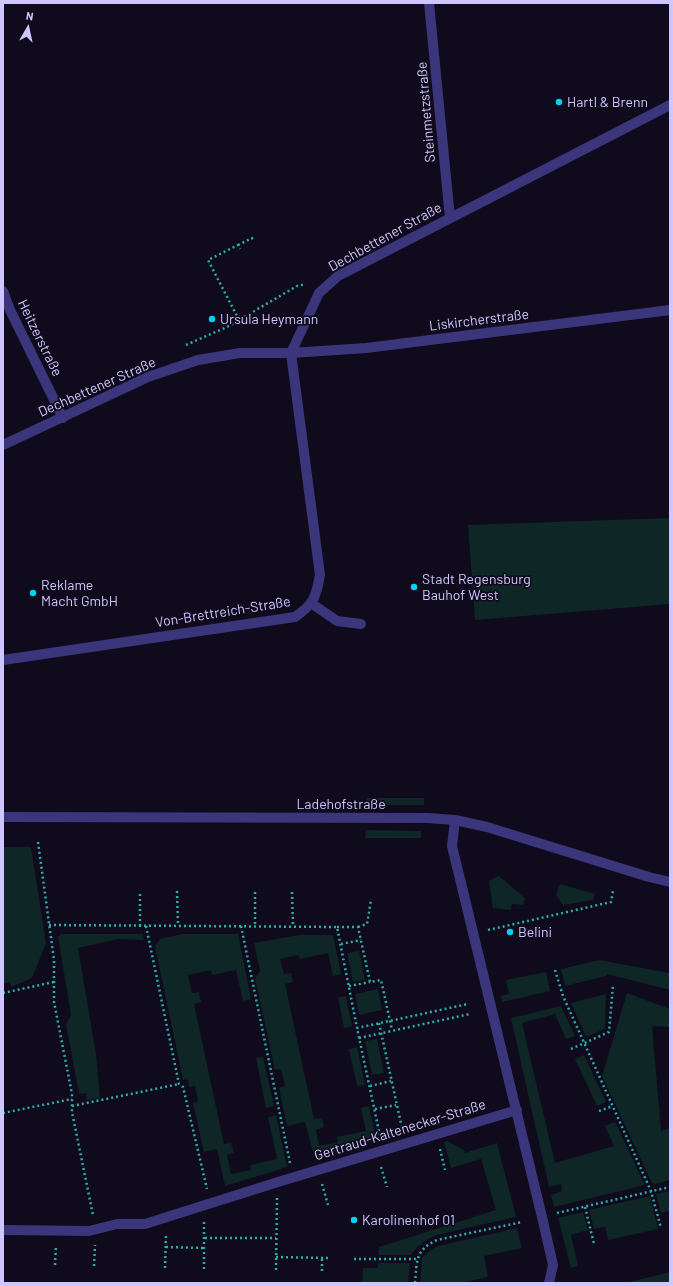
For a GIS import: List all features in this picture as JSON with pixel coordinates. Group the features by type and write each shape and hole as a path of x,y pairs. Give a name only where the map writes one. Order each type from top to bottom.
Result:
{"street":[{"name":"Steinmetzstraße","path":"429,3 450,218"},
{"name":"Dechbettener Straße","path":"3,445 148,377 198,360 240,353 291,353 318,293 338,276 670,105"},
{"name":"Heitzerstraße","path":"3,291 10,310 63,418"},
{"name":"Liskircherstraße","path":"291,353 366,348 670,310"},
{"name":"Von-Brettreich-Straße","path":"3,660 295,617 307,609 316,594 320,575 291,353"},
{"path":"311,603 337,621 361,624"},
{"name":"Ladehofstraße","path":"3,817 428,818 455,820 487,827 649,877 670,882"},
{"path":"455,820 452,846 517,1110 553,1265 549,1283"},
{"name":"Gertraud-Kaltenecker-Straße","path":"3,1230 89,1231 118,1224 145,1224 405,1143 517,1110"}],"path":[{"path":"239,320 208,260 252,238 253,241"},
{"path":"238,245 240,249"},
{"path":"183,347 226,327 297,286 310,283"},
{"path":"38,842 54,960 54,1002 72,1094 72,1112 95,1229"},
{"path":"140,891 140,926"},
{"path":"177,891 178,926"},
{"path":"482,932 611,902 613,891"},
{"path":"255,892 255,926"},
{"path":"292,892 293,926"},
{"path":"49,925 358,927 367,924 371,900"},
{"path":"146,926 179,1084 183,1087 207,1205 204,1269"},
{"path":"241,926 294,1178"},
{"path":"337,927 375,1109 380,1151 387,1187"},
{"path":"358,927 370,982"},
{"path":"340,944 361,940"},
{"path":"555,970 563,996 651,1191 661,1228"},
{"path":"349,986 381,980 392,1030"},
{"path":"3,993 54,982"},
{"path":"571,1049 609,1032 613,985"},
{"path":"357,1028 468,1004"},
{"path":"359,1038 470,1014"},
{"path":"379,1023 405,1143"},
{"path":"370,1086 391,1081"},
{"path":"72,1106 179,1084"},
{"path":"3,1113 72,1099"},
{"path":"375,1109 396,1104"},
{"path":"599,1111 613,1106"},
{"path":"436,1135 445,1170"},
{"path":"318,1170 328,1205"},
{"path":"276,1270 278,1182"},
{"path":"552,1214 670,1187"},
{"path":"585,1207 594,1244"},
{"path":"165,1268 166,1218"},
{"path":"415,1283 417,1259 424,1247 437,1240 522,1222"},
{"path":"205,1238 276,1238"},
{"path":"166,1247 204,1248"},
{"path":"276,1257 329,1258"},
{"path":"322,1258 322,1271"},
{"path":"354,1259 417,1259"}],"green space":[{"path":"670,518 670,604 475,620 468,525"},
{"path":"366,798 424,798 424,805 366,805"},
{"path":"366,830 421,831 421,838 365,838"},
{"path":"3,847 31,847 46,943 32,978 11,987 10,982 3,984"},
{"path":"499,876 525,898 523,905 512,904 511,910 493,908 489,881"},
{"path":"560,884 595,894 593,900 563,905 556,895"},
{"path":"61,934 143,934 144,940 118,939 78,948 96,1054 100,1098 87,1100 86,1093 79,1094 66,1024 71,1015 58,937"},
{"path":"182,934 238,934 251,999 243,1001 236,970 212,975 211,970 188,975 192,993 199,992 201,1002 194,1004 224,1144 231,1143 234,1153 227,1155 231,1174 251,1170 250,1165 277,1159 268,1117 276,1115 287,1167 225,1186 217,1149 204,1152 193,1103 198,1101 195,1086 189,1087 188,1079 183,1080 155,946 160,939"},
{"path":"299,935 333,935 341,974 333,976 328,953 300,959 298,955 280,959 284,974 291,973 293,982 285,984 314,1119 322,1118 324,1127 316,1130 319,1146 338,1142 337,1137 366,1131 361,1108 369,1106 376,1139 315,1159 305,1122 287,1126 279,1088 285,1086 281,1069 275,1070 255,978 260,971 254,943"},
{"path":"359,951 365,980 353,982 347,953"},
{"path":"599,960 670,973 670,990 607,974 606,976 565,986 561,969"},
{"path":"546,972 550,991 502,1002 501,996 509,994 506,980"},
{"path":"378,989 382,1010 359,1015 355,994"},
{"path":"627,993 670,1009 670,1027 652,1026 661,1131 670,1128 670,1180 655,1184 652,1183 602,1076"},
{"path":"606,994 605,1029 586,1037 571,1003"},
{"path":"346,996 352,1026 344,1028 338,997"},
{"path":"561,1006 575,1036 566,1039 555,1014 522,1023 555,1163 614,1146 605,1126 615,1122 645,1185 554,1207 551,1195 562,1191 561,1184 549,1187 511,1018"},
{"path":"377,1039 384,1073 372,1075 365,1041"},
{"path":"357,1047 365,1085 357,1086 349,1049"},
{"path":"584,1055 606,1102 597,1106 575,1059"},
{"path":"263,1057 274,1106 266,1108 256,1058"},
{"path":"447,1141 464,1150 465,1153 497,1143 516,1217 436,1235 422,1243 411,1255 378,1255 379,1247 496,1210 481,1159 451,1168 444,1142"},
{"path":"670,1191 670,1211 661,1213 656,1194"},
{"path":"650,1196 658,1229 608,1240 605,1227 594,1229 589,1210"},
{"path":"583,1212 588,1230 571,1235 578,1266 571,1268 558,1218"},
{"path":"517,1228 522,1248 484,1256 488,1277 461,1283 420,1283 422,1258 438,1246"},
{"path":"378,1263 410,1263 408,1283 362,1283 363,1268 378,1268"},
{"path":"670,1272 670,1283 625,1283"}],"place":[{"name":"Hartl & Brenn","path":"559,102"},
{"name":"Ursula Heymann","path":"212,319"},
{"name":"Stadt Regensburg Bauhof West","path":"414,587"},
{"name":"Reklame Macht GmbH","path":"33,593"},
{"name":"Belini","path":"510,932"},
{"name":"Karolinenhof 01","path":"354,1220"}]}
